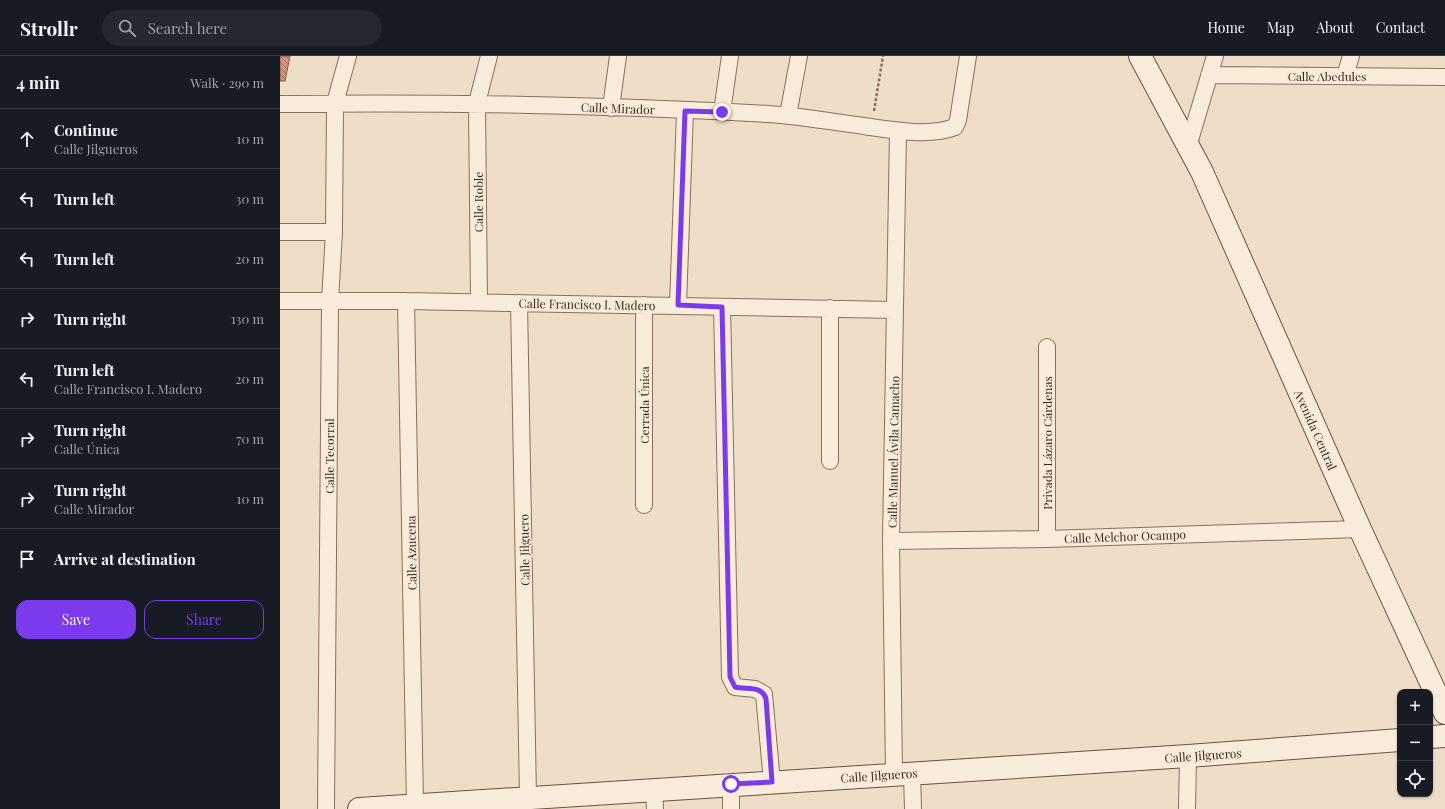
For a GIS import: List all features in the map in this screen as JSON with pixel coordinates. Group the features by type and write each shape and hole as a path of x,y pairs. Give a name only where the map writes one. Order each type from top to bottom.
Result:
{"street":[{"name":"Calle Tecorral","path":"326,809 330,301 334,232 335,103 348,56"},
{"name":"Calle Roble","path":"478,302 477,103 489,56"},
{"path":"611,108 618,56"},
{"path":"722,112 730,56"},
{"path":"788,115 799,56"},
{"name":"Calle Mirador","path":"280,104 477,103 722,112 788,115 898,131 938,131 955,127 960,112 968,56"},
{"name":"Avenida Central","path":"1140,56 1205,179 1360,529 1445,713"},
{"path":"1188,147 1214,56"},
{"path":"1345,76 1351,56"},
{"name":"Calle Abedules","path":"1209,75 1445,77"},
{"path":"678,305 685,111"},
{"name":"Calle Manuel Ávila Camacho","path":"898,131 891,541 903,773 913,809"},
{"path":"280,232 334,232"},
{"name":"Calle Francisco I. Madero","path":"280,301 519,302 895,310"},
{"name":"Calle Azucena","path":"406,301 415,805"},
{"name":"Calle Jilguero","path":"519,302 528,798"},
{"name":"Cerrada Única","path":"644,305 644,505"},
{"path":"722,307 730,677 735,687 755,689 764,694 772,782"},
{"path":"830,308 830,462"},
{"name":"Privada Lázaro Cárdenas","path":"1047,539 1048,347"},
{"name":"Calle Melchor Ocampo","path":"891,541 1047,539 1360,529"},
{"path":"1433,737 1445,736"},
{"name":"Calle Jilgueros","path":"358,809 528,798 559,802 655,799 731,784 1188,756 1397,740"},
{"path":"1187,809 1188,756"},
{"path":"731,784 731,809"}],"path":[{"path":"871,127 883,56"}],"building":[{"path":"280,56 290,56 285,81 280,81"}],"route":[{"path":"722,112 685,111 678,305 722,307 730,677 731,683 735,687 760,690 766,699 772,782 731,784"}]}
